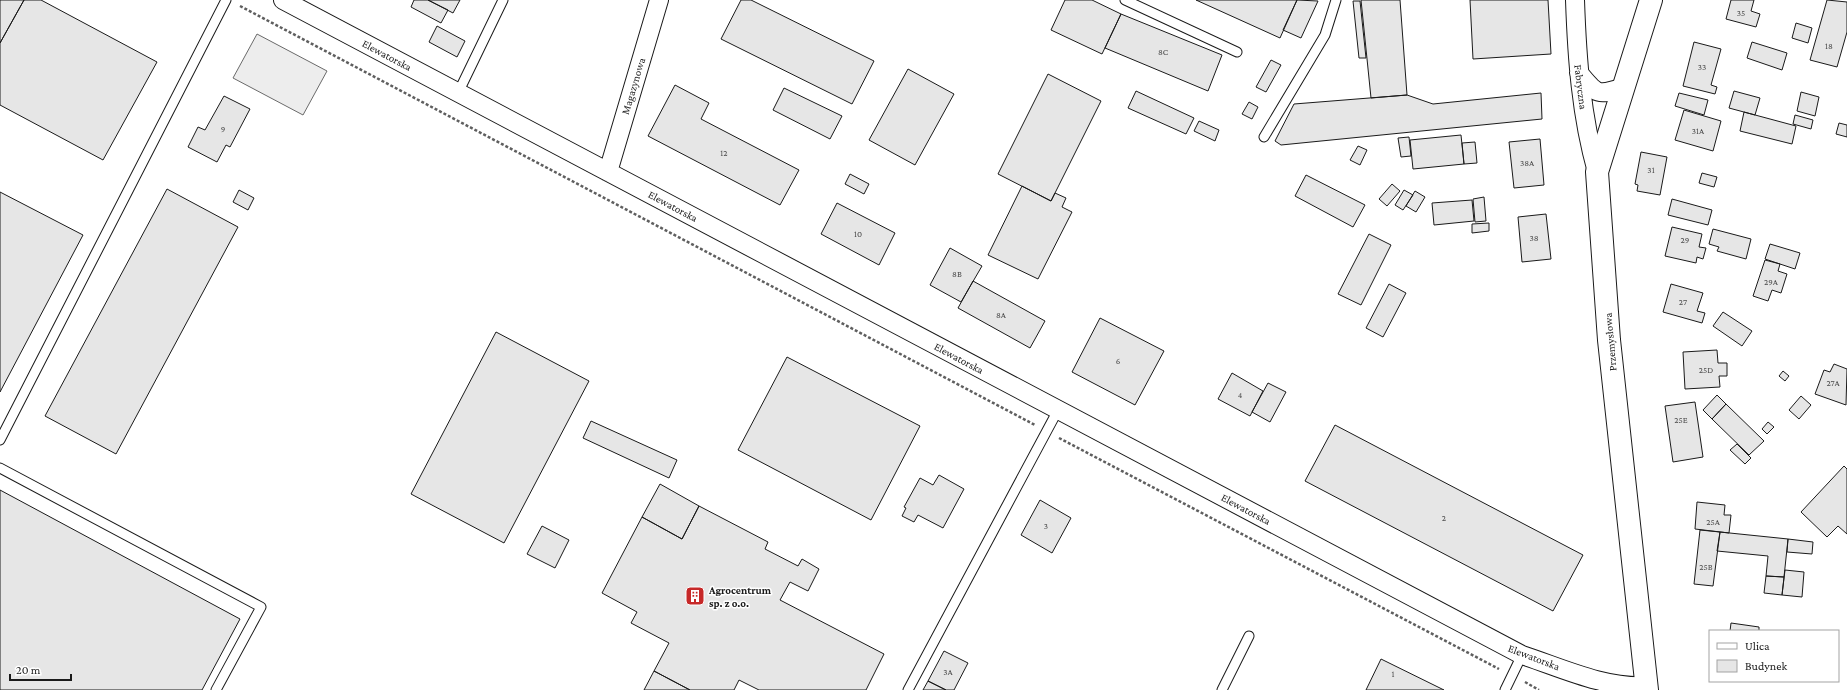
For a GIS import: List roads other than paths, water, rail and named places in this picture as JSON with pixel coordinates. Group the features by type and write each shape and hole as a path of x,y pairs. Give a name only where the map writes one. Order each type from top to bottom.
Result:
{"street":[{"name":"Elewatorska","path":"283,0 1522,655 1612,685 1646,688"},
{"name":"Magazynowa","path":"608,172 659,0"},
{"name":"Fabryczna","path":"1575,0 1579,73 1588,140 1597,172"},
{"name":"Przemysłowa","path":"1646,688 1609,340 1597,172 1651,0"},
{"path":"1579,73 1593,90 1604,94 1624,87"}],"lane":[{"path":"0,440 226,0"},
{"path":"458,93 503,0"},
{"path":"1125,0 1237,52"},
{"path":"1264,137 1325,35 1336,0"},
{"path":"908,690 1058,410"},
{"path":"0,468 261,607 216,690"},
{"path":"1222,690 1249,636"},
{"path":"1505,690 1522,655"}],"place":[{"name":"Agrocentrum sp. z o.o.","path":"695,596"}]}
